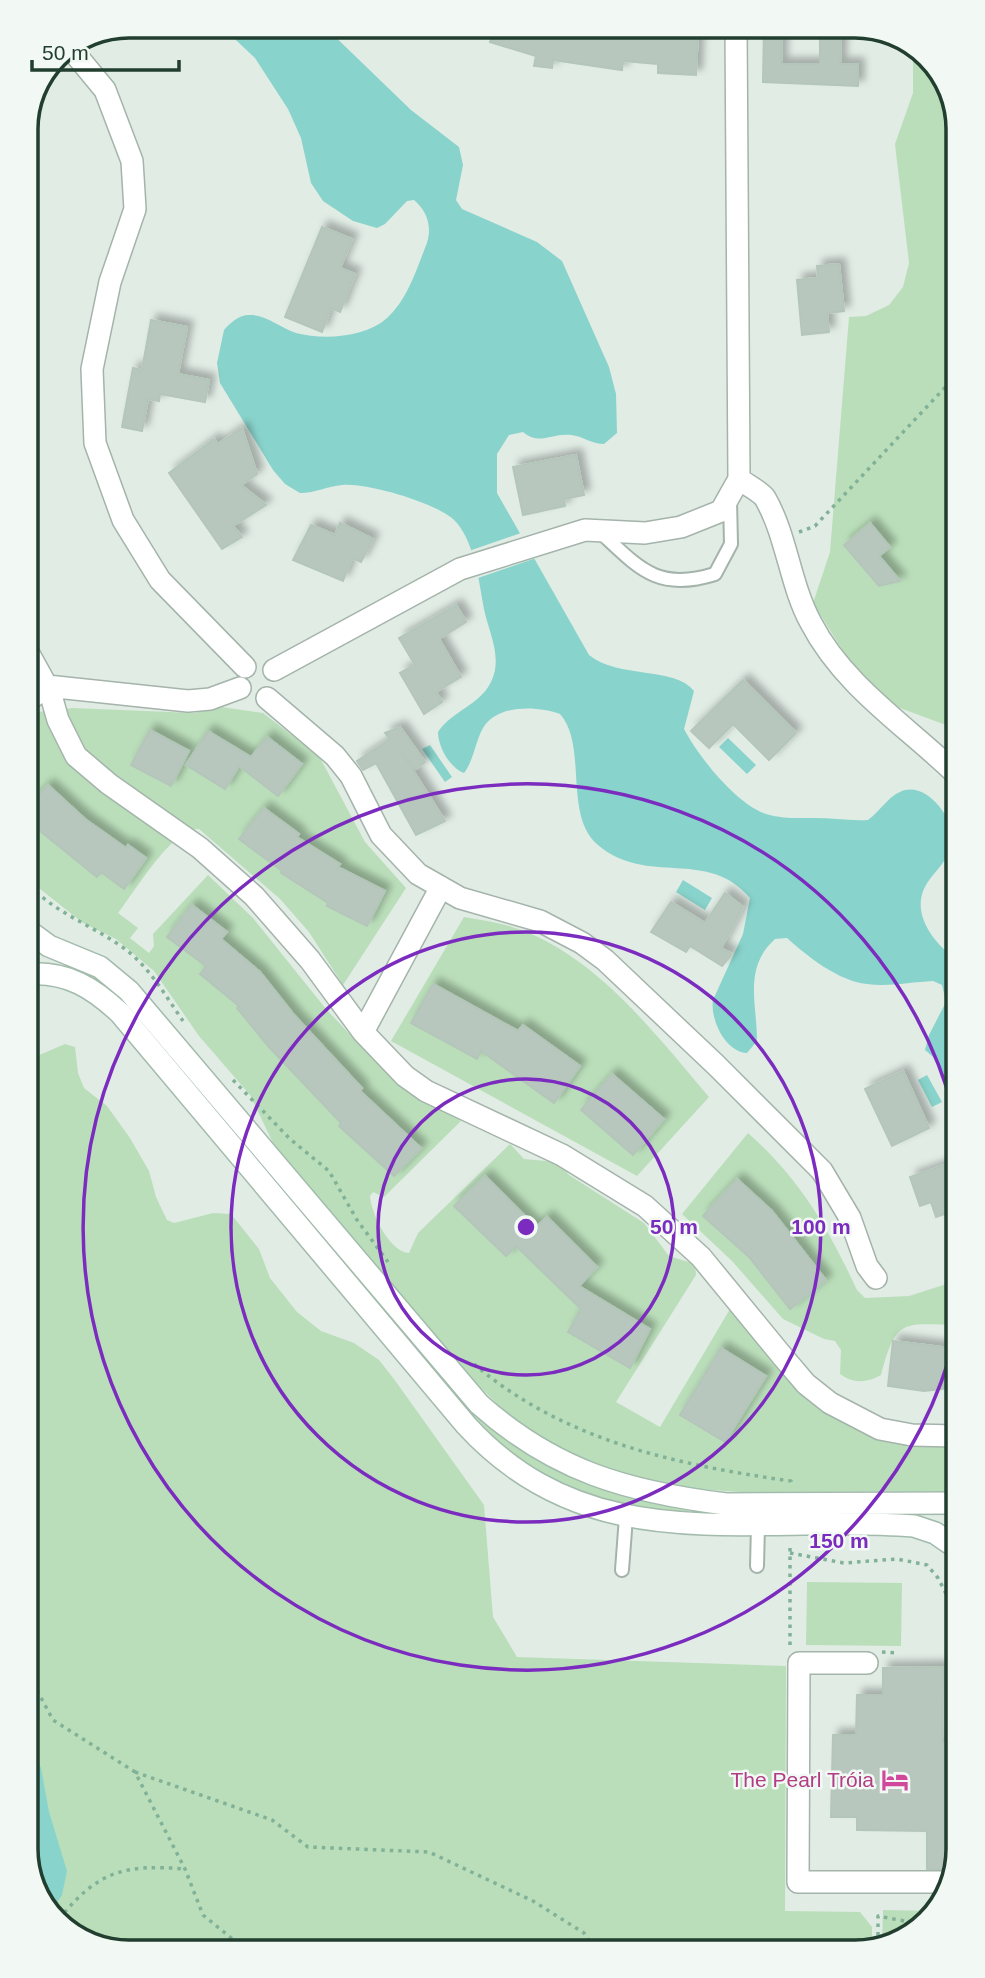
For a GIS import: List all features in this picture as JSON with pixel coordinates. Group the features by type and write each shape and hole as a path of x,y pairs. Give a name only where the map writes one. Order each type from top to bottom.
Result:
{"street":[{"path":"274,670 460,569 531,544 585,530 645,533 681,527 721,512 735,487 737,39"},
{"path":"77,56 105,90 132,161 135,209 110,282 92,369 95,443 123,520 160,580 242,677 253,699 267,698 335,756 351,776 381,835 418,874 460,898 514,912 560,930 605,960 816,1164 838,1195 867,1266 876,1278"},
{"path":"735,487 764,496 810,623 840,667 878,705 946,764"},
{"path":"39,680 188,701 210,699 242,677 258,662 274,670"},
{"path":"267,698 276,687 274,670"},
{"path":"39,680 76,756 109,784 200,848 254,896 310,960 363,1032 397,1069 426,1091 562,1155 645,1206 701,1257 806,1384 830,1403 880,1429 912,1435 946,1437"},
{"path":"363,1032 441,887"},
{"path":"39,939 49,946 100,967 129,991 413,1328 479,1404 505,1427 570,1467 649,1493 726,1504 946,1503"},
{"path":"39,974 74,979 100,995 120,1013 486,1446 537,1483 574,1501 626,1517 697,1525 914,1526 946,1541"},
{"path":"869,1658 799,1663 798,1882 940,1882"}],"lane":[{"path":"599,531 632,561 662,580 691,582 715,574 731,544 735,487"},
{"path":"622,1570 626,1517"},
{"path":"757,1566 758,1525"}],"path":[{"path":"781,539 815,526 946,386"},
{"path":"39,893 59,910 124,949 143,965 188,1028"},
{"path":"230,1076 290,1139 329,1171 357,1220 392,1267"},
{"path":"469,1360 523,1399 607,1441 703,1468 791,1481 790,1503"},
{"path":"790,1525 790,1651"},
{"path":"790,1553 844,1563 897,1559 927,1566 938,1578 946,1594"},
{"path":"869,1658 899,1653"},
{"path":"39,1694 53,1720 135,1772 272,1820 308,1847 429,1852 533,1901 584,1933 588,1940"},
{"path":"135,1772 185,1869 203,1915 233,1939"},
{"path":"64,1912 77,1896 105,1876 155,1867 185,1869"},
{"path":"878,1937 878,1916 908,1923"}],"green space":[{"path":"913,59 928,74 940,95 946,129 946,725 900,708 861,680 813,603 830,552 849,317 866,316 889,305 903,287 909,263 895,144 913,93"},
{"path":"221,707 263,713 319,756 365,842 406,888 343,985 309,932 280,899 199,829 189,831 166,849 118,913 138,928 130,938 149,953 154,946 153,934 208,875 253,918 326,1009 375,1061 402,1086 461,1121 384,1197 373,1192 370,1196 378,1222 395,1246 409,1253 418,1233 510,1144 524,1159 557,1162 569,1175 644,1223 669,1256 695,1264 696,1275 616,1402 660,1427 733,1304 792,1382 828,1413 849,1425 872,1432 946,1442 946,1491 740,1492 683,1488 603,1468 554,1446 513,1419 459,1367 273,1143 250,1095 199,1036 154,971 116,939 83,923 39,888 39,712 73,708 194,713"},
{"path":"464,917 512,927 542,939 570,955 621,998 709,1097 637,1176 391,1041"},
{"path":"65,1044 75,1047 78,1073 84,1088 107,1106 130,1138 149,1171 156,1197 167,1220 174,1223 213,1213 231,1214 259,1249 270,1278 297,1312 321,1331 354,1343 379,1360 484,1505 493,1617 517,1657 786,1666 785,1911 860,1912 872,1927 872,1938 123,1939 89,1930 61,1909 45,1883 39,1849 39,1055"},
{"path":"748,1133 783,1168 811,1205 857,1290 865,1298 909,1296 946,1284 946,1325 924,1324 904,1328 891,1343 881,1375 870,1380 850,1380 840,1374 841,1350 835,1341 824,1339 783,1319 732,1261 682,1214"},
{"path":"469,1410 519,1448 572,1476 629,1496 691,1511 628,1505 568,1486 540,1472 514,1454"},
{"path":"807,1582 902,1583 901,1646 806,1645"},
{"path":"883,1910 922,1911 911,1921 882,1935"}],"water":[{"path":"235,39 337,39 411,110 459,147 463,165 456,200 462,209 537,242 562,261 609,367 616,394 617,433 604,444 571,435 540,439 523,432 509,435 497,454 497,493 589,655 615,667 674,678 694,691 684,729 719,778 754,809 778,817 868,820 896,794 910,790 920,791 938,804 946,816 946,858 926,885 921,906 926,926 946,951 946,1002 942,985 933,981 883,985 856,982 824,967 787,938 775,939 765,950 755,974 757,1041 747,1053 739,1051 726,1041 721,1033 714,1016 713,1000 743,934 750,898 733,883 715,874 636,864 617,857 598,845 587,832 581,817 573,743 560,714 541,709 518,709 498,715 489,720 483,728 464,773 454,767 440,744 438,732 486,690 496,664 475,564 463,532 449,516 436,509 385,491 342,485 300,493 285,484 273,470 220,383 217,363 224,330 233,321 247,315 268,319 296,333 331,337 356,333 378,325 394,311 410,285 429,235 428,222 423,210 414,200 407,201 385,224 377,228 353,221 323,201 311,183 301,138 288,109 255,58"},
{"path":"728,738 756,765 747,774 719,747"},
{"path":"430,745 452,777 445,782 422,749"},
{"path":"683,880 712,898 705,910 676,892"},
{"path":"946,1002 946,1083 938,1061 925,1050 929,1035"},
{"path":"927,1075 942,1102 932,1107 918,1080"},
{"path":"39,1764 49,1812 67,1871 62,1895 57,1903 45,1883 40,1866"}],"pier":[{"path":"524,532 536,558 475,579 466,552"}],"building":[{"path":"491,39 698,39 696,75 658,73 658,64 623,61 622,70 553,60 552,68 534,66 536,56 490,42"},
{"path":"764,39 782,39 781,64 820,64 820,39 841,39 840,64 858,64 858,86 763,82"},
{"path":"322,227 352,239 340,268 355,274 340,312 331,308 322,332 285,317"},
{"path":"839,264 844,311 827,313 829,332 802,335 797,280 818,278 817,266"},
{"path":"151,320 187,327 178,374 209,380 205,402 160,394 159,401 148,399 142,431 122,427 133,368 142,370"},
{"path":"242,428 257,474 241,485 266,505 233,526 242,537 222,549 169,473 214,439 218,444"},
{"path":"576,455 584,495 564,499 565,506 523,515 513,467"},
{"path":"340,523 373,539 361,562 352,558 343,581 293,560 311,525 335,535"},
{"path":"870,523 890,547 879,556 900,581 879,586 844,545"},
{"path":"456,605 466,622 439,639 461,677 436,692 442,702 424,714 400,673 415,665 399,638"},
{"path":"743,680 796,733 769,760 733,724 709,748 691,731"},
{"path":"400,727 425,762 416,769 402,753 445,821 416,835 376,763 363,770 357,761 390,739 385,733"},
{"path":"150,730 189,751 171,786 131,765"},
{"path":"208,731 251,757 267,737 302,764 278,796 239,766 225,789 186,765"},
{"path":"48,785 85,819 126,848 128,845 146,858 124,889 101,872 97,877 39,830 39,794"},
{"path":"264,808 299,834 297,837 340,864 338,867 385,891 367,926 327,906 328,903 281,873 282,871 239,839"},
{"path":"725,893 743,907 721,948 732,954 722,966 690,946 686,952 651,932 671,902 705,923"},
{"path":"192,905 227,932 221,939 260,972 295,1016 362,1088 360,1091 421,1148 394,1176 339,1126 341,1123 268,1046 237,1008 239,1006 200,974 206,966 167,937"},
{"path":"433,984 518,1031 523,1025 580,1066 554,1103 481,1051 477,1059 411,1023"},
{"path":"903,1071 929,1128 892,1146 865,1089"},
{"path":"612,1074 664,1119 633,1155 581,1110"},
{"path":"946,1164 946,1214 936,1217 931,1202 920,1206 910,1177"},
{"path":"485,1176 536,1227 547,1217 597,1267 579,1286 650,1329 630,1368 568,1332 581,1309 516,1246 506,1256 454,1206"},
{"path":"737,1179 772,1211 826,1280 790,1309 749,1257 703,1216"},
{"path":"893,1341 946,1348 946,1388 924,1391 888,1386"},
{"path":"721,1348 766,1376 725,1442 680,1415"},
{"name":"The Pearl Tróia","path":"943,1667 942,1743 946,1743 944,1870 927,1869 927,1831 857,1830 857,1817 831,1817 833,1735 856,1735 857,1695 883,1695 883,1668"}],"place":[{"name":"The Pearl Tróia","path":"895,1780"}]}
